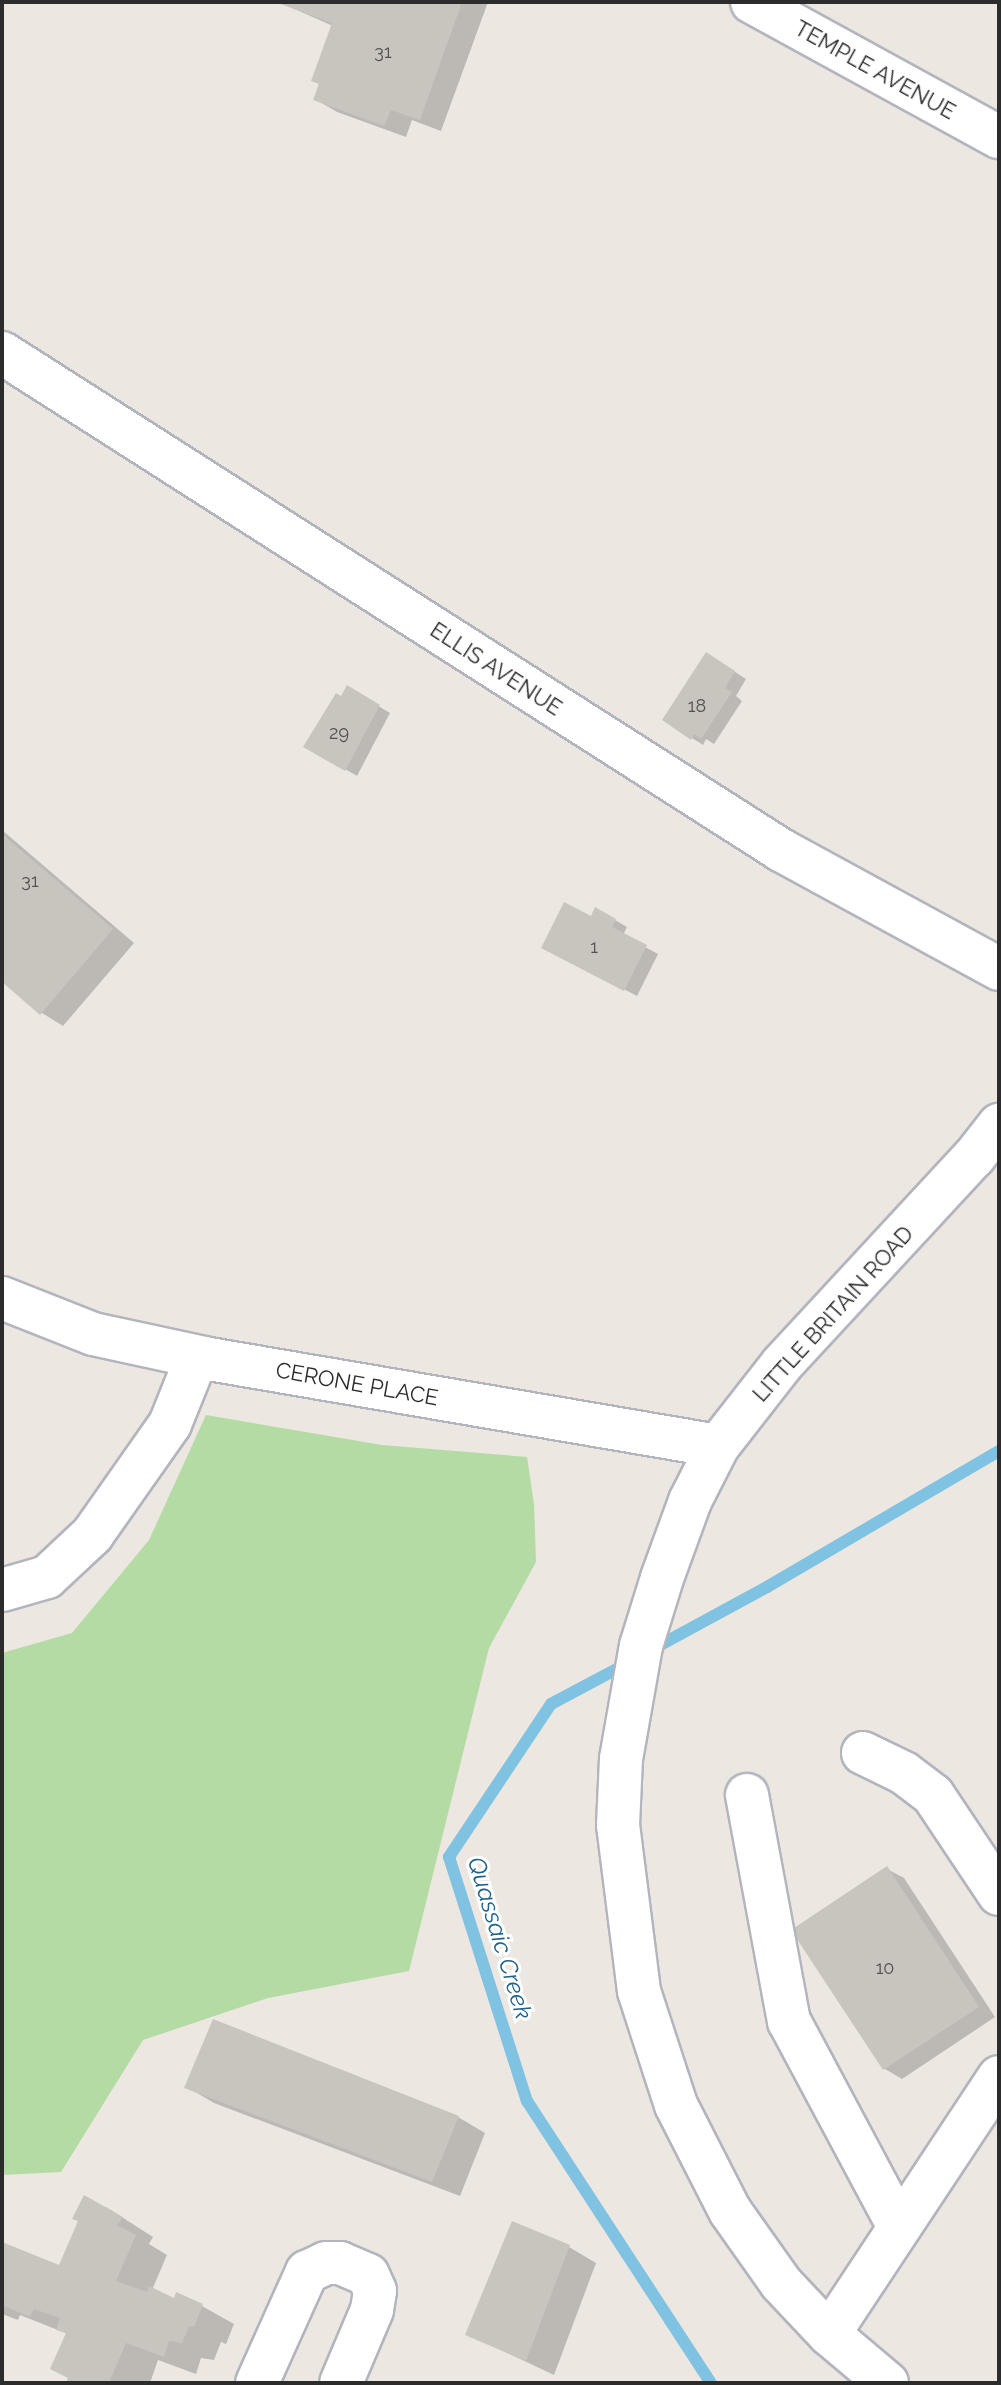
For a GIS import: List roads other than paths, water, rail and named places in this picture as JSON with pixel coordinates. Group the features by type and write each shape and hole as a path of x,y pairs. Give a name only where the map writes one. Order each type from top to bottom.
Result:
{"street":[{"name":"TEMPLE AVENUE","path":"752,2 999,137"},
{"name":"ELLIS AVENUE","path":"2,353 781,850 999,969"},
{"name":"LITTLE BRITAIN ROAD","path":"887,2383 829,2334 781,2283 730,2211 676,2105 639,1991 618,1825 624,1744 641,1646 662,1578 690,1501 718,1446 782,1364 974,1157 999,1125"},
{"name":"CERONE PLACE","path":"2,1298 93,1334 197,1357 718,1446"},
{"path":"2,1590 47,1577 92,1535 170,1424 197,1357"},
{"path":"863,1753 904,1773 933,1795 999,1894"},
{"path":"747,1795 789,2021 899,2227"},
{"path":"829,2334 999,2077"},
{"path":"258,2383 307,2272 326,2263 340,2263 368,2275 375,2291 372,2310 341,2383"}],"waterway":[{"name":"Quassaic Creek","path":"651,1650 767,1587 999,1451"},
{"name":"Quassaic Creek","path":"628,1663 551,1704 449,1857 527,2101 711,2383"}]}
